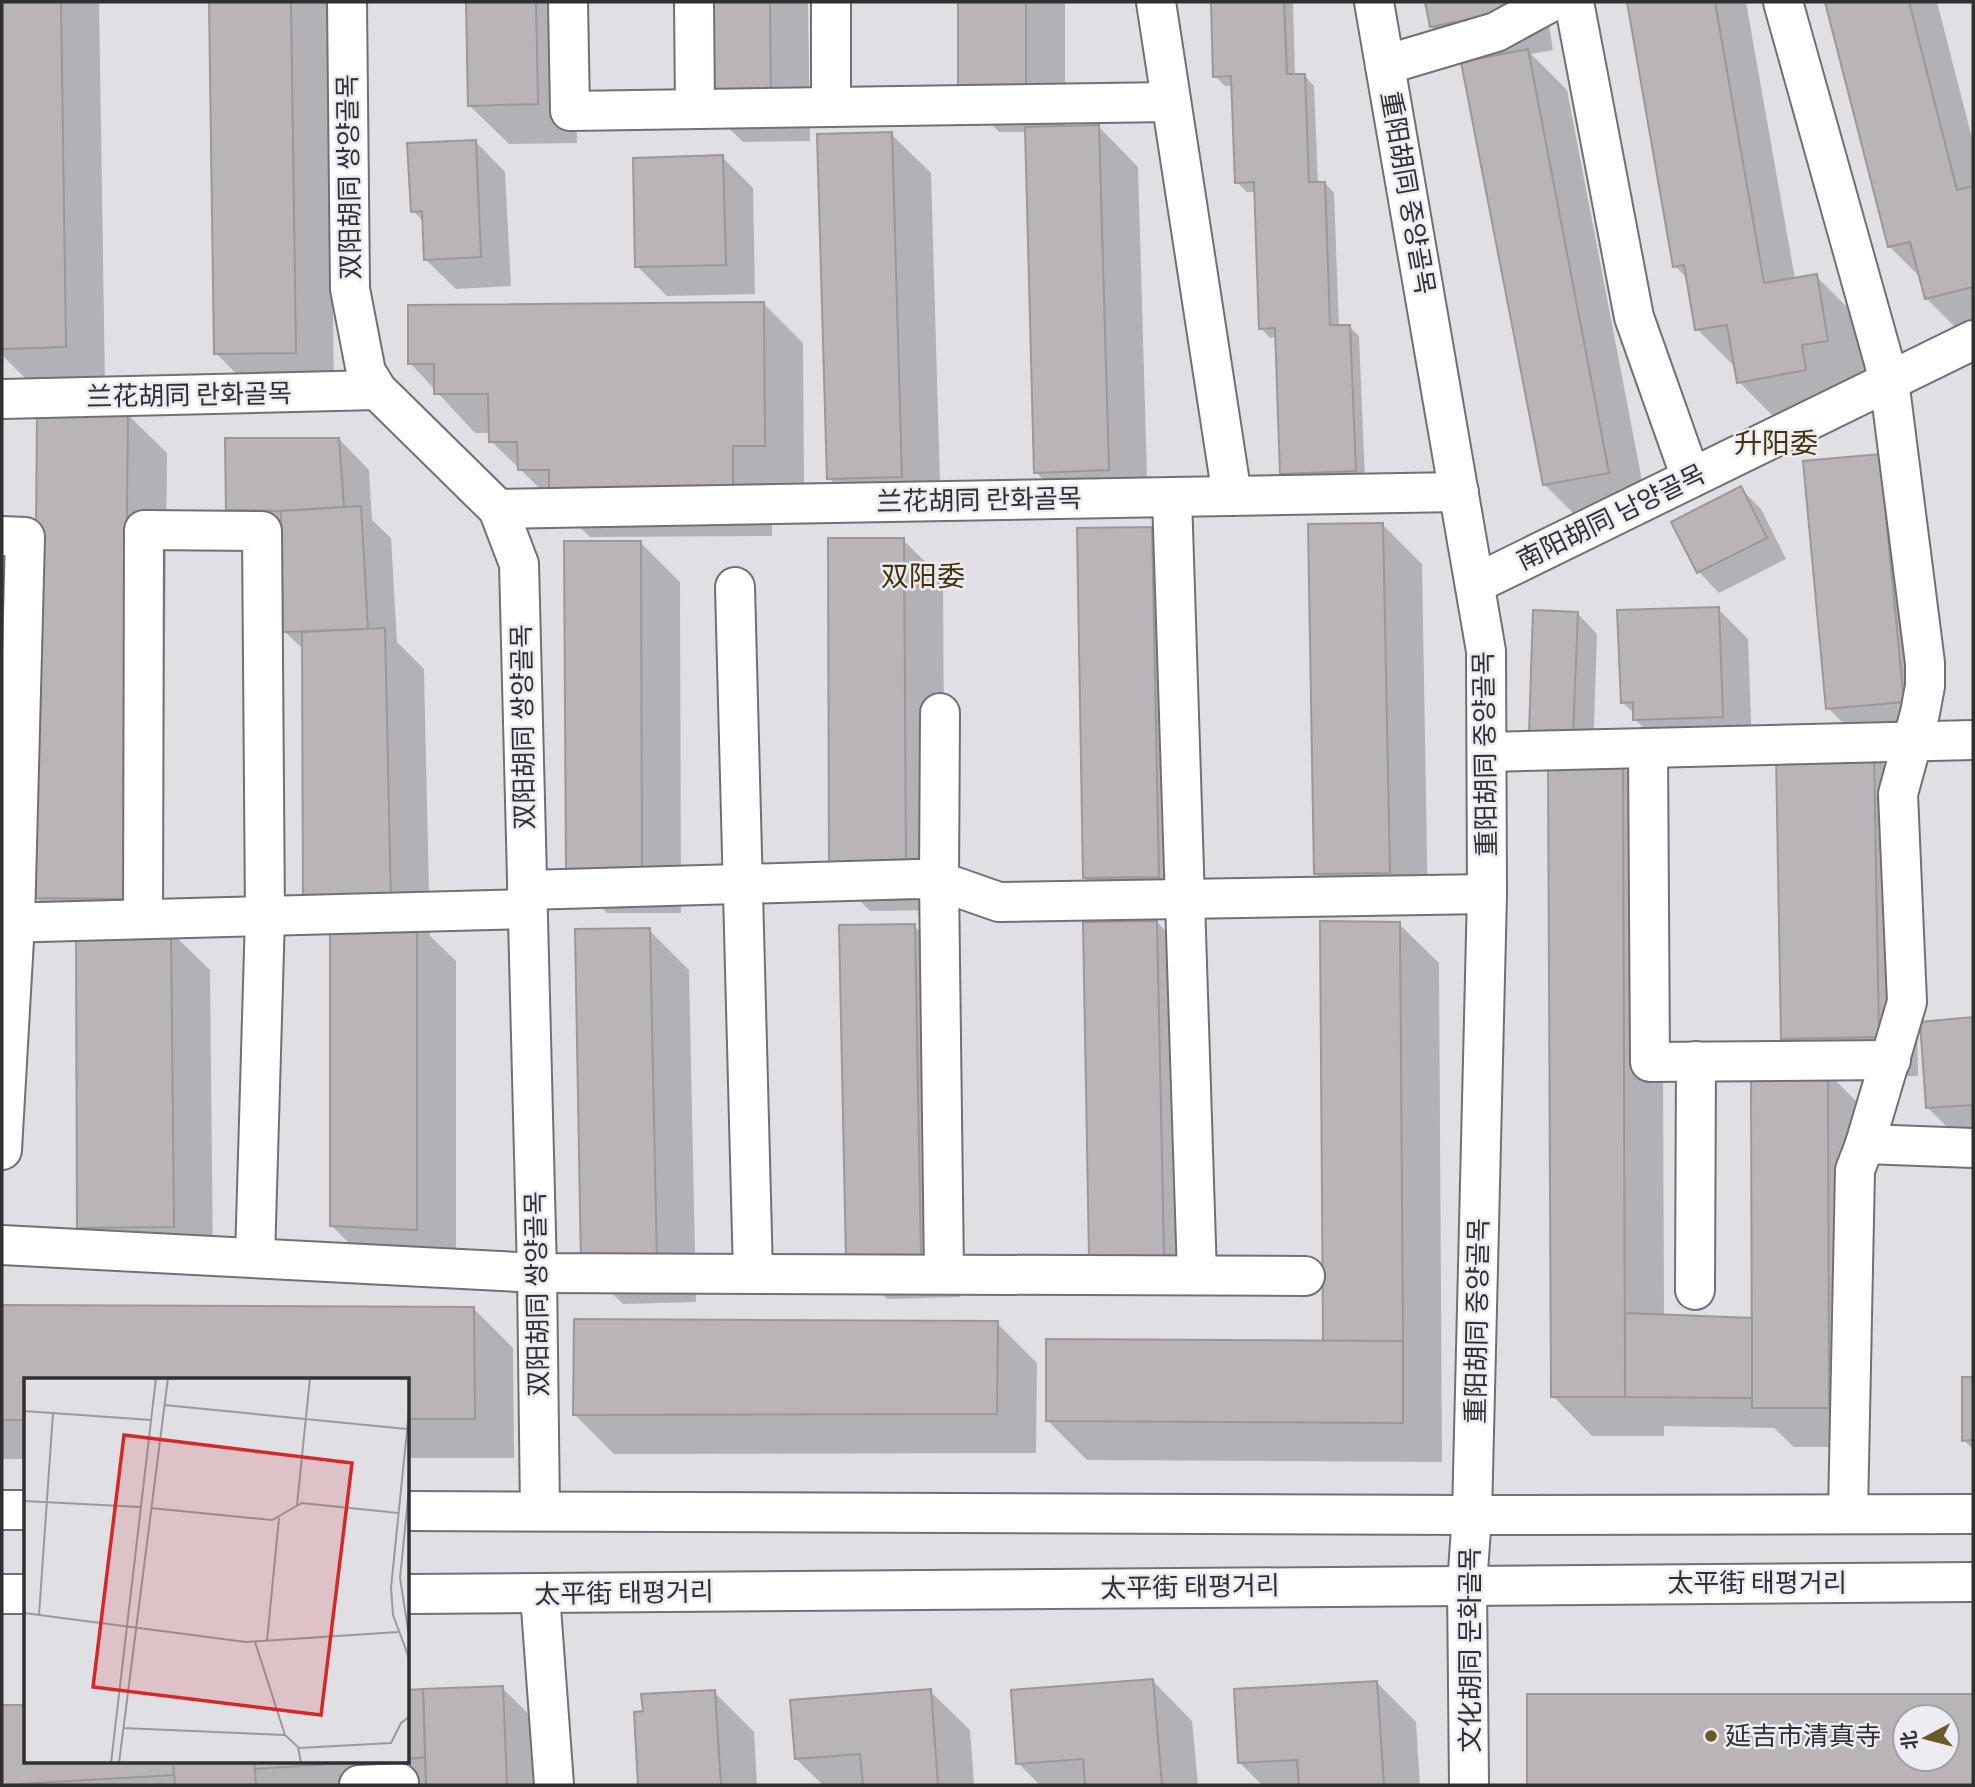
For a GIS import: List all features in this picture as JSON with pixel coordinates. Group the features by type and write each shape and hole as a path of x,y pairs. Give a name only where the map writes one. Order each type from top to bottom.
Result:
{"street":[{"name":"双阳胡同 쌍양골목","path":"347,2 350,289 366,372 377,390 498,509 519,564 537,1273 540,1511"},
{"path":"569,2 570,111 1170,102"},
{"path":"694,2 695,109"},
{"path":"831,2 831,107"},
{"path":"1156,2 1232,496"},
{"name":"重阳胡同 중양골목","path":"1374,2 1486,651 1487,894 1472,1515"},
{"path":"1385,65 1496,32 1551,2"},
{"path":"1574,2 1634,317 1691,478"},
{"path":"1783,2 1889,380 1925,663 1925,686 1898,794 1907,1002 1855,1170 1848,1513"},
{"name":"南阳胡同 남양골목","path":"1475,583 1973,340"},
{"name":"兰花胡同 란화골목","path":"2,399 377,390"},
{"name":"兰花胡同 란화골목","path":"498,509 1459,492"},
{"path":"1172,497 1197,1275"},
{"path":"143,919 144,530 262,531 265,916 255,1258"},
{"path":"2,536 25,537 8,923 2,1150"},
{"path":"735,587 753,1274"},
{"path":"940,713 939,881 944,1274"},
{"path":"1487,752 1973,740"},
{"path":"1648,748 1650,1062 1891,1060"},
{"path":"8,923 265,916 743,884 918,878 939,881 999,902 1487,894"},
{"path":"1695,1290 1696,1061"},
{"path":"1865,1144 1973,1148"},
{"path":"2,1245 537,1273 1305,1276"},
{"path":"2,1510 24,1510"},
{"path":"410,1511 1973,1514"},
{"name":"文化胡同 문화골목","path":"1469,1785 1467,1585 1472,1515"},
{"name":"太平街 태평거리","path":"410,1594 1973,1582"},
{"path":"2,1594 24,1594"},
{"path":"540,1594 554,1785"},
{"path":"359,1785 399,1785"}],"building":[{"path":"2,2 61,2 66,347 2,349"},
{"path":"209,2 291,2 296,353 214,354"},
{"path":"466,2 536,2 538,104 468,106"},
{"path":"699,2 770,2 771,102 701,103"},
{"path":"958,2 1026,2 1026,93 958,93"},
{"path":"1211,2 1284,2 1287,74 1305,74 1309,182 1325,182 1330,325 1350,325 1356,471 1280,474 1275,328 1259,329 1254,182 1235,183 1231,76 1213,77"},
{"path":"1425,2 1513,2 1514,11 1430,27"},
{"path":"1627,2 1715,2 1764,283 1817,274 1828,341 1802,345 1806,370 1737,383 1727,325 1695,330 1684,265 1673,267"},
{"path":"1825,2 1909,2 1957,190 1973,186 1973,287 1925,299 1910,242 1888,247"},
{"path":"1528,49 1609,473 1543,485 1461,62"},
{"path":"1099,125 1109,470 1034,473 1025,127"},
{"path":"892,132 902,477 827,479 817,134"},
{"path":"476,140 481,257 424,260 422,211 411,212 407,143"},
{"path":"723,155 726,265 635,267 633,158"},
{"path":"764,302 765,446 733,446 733,497 549,498 549,470 518,470 517,442 489,442 488,394 434,394 434,364 408,364 408,305"},
{"path":"37,411 128,412 123,899 33,898"},
{"path":"225,438 339,438 344,507 281,511 226,510"},
{"path":"1880,454 1904,702 1826,709 1803,461"},
{"path":"1741,486 1767,538 1697,573 1671,522"},
{"path":"361,506 368,629 283,632 281,511"},
{"path":"1383,523 1390,873 1314,874 1308,524"},
{"path":"1152,527 1159,877 1083,878 1077,528"},
{"path":"828,538 904,538 906,871 829,872"},
{"path":"564,541 641,541 642,874 566,874"},
{"path":"1719,607 1723,717 1633,720 1633,702 1621,703 1617,610"},
{"path":"1533,610 1578,612 1573,735 1529,734"},
{"path":"385,628 391,903 303,905 302,632"},
{"path":"1874,752 1879,1037 1781,1039 1776,753"},
{"path":"1623,764 1625,1397 1551,1397 1548,765"},
{"path":"330,920 417,920 417,1230 330,1226"},
{"path":"1157,921 1164,1256 1089,1257 1083,922"},
{"path":"1320,921 1400,922 1403,1341 1323,1341"},
{"path":"915,924 921,1258 846,1260 839,925"},
{"path":"650,928 657,1263 581,1265 575,929"},
{"path":"171,929 174,1227 77,1228 76,930"},
{"path":"1973,1017 1973,1105 1926,1108 1920,1022"},
{"path":"1751,1070 1828,1070 1829,1408 1752,1408"},
{"path":"2,1305 474,1307 475,1419 410,1419 410,1378 24,1378 24,1420 2,1420"},
{"path":"1625,1313 1752,1318 1752,1398 1625,1397"},
{"path":"574,1319 998,1321 997,1414 573,1415"},
{"path":"1046,1339 1403,1341 1403,1423 1046,1421"},
{"path":"1962,1377 1973,1377 1973,1440 1962,1441"},
{"path":"1153,1679 1162,1785 1085,1785 1083,1759 1016,1764 1011,1690"},
{"path":"1377,1681 1384,1785 1299,1785 1297,1760 1238,1763 1234,1689"},
{"path":"503,1686 507,1785 426,1785 423,1689"},
{"path":"423,1689 425,1757 410,1759 410,1690"},
{"path":"931,1689 938,1785 863,1785 860,1754 795,1759 790,1700"},
{"path":"715,1690 721,1785 638,1785 634,1712 643,1711 641,1694"},
{"path":"1527,1694 1973,1694 1973,1785 1527,1785"},
{"path":"2,1705 24,1705 24,1762 173,1762 174,1775 2,1785"},
{"path":"173,1762 254,1762 256,1785 175,1785"},
{"path":"254,1762 362,1762 255,1769"}],"place":[{"name":"延吉市清真寺","path":"1711,1736"}],"district":[{"name":"升阳委","path":"1776,443"},
{"name":"双阳委","path":"923,576"}]}
